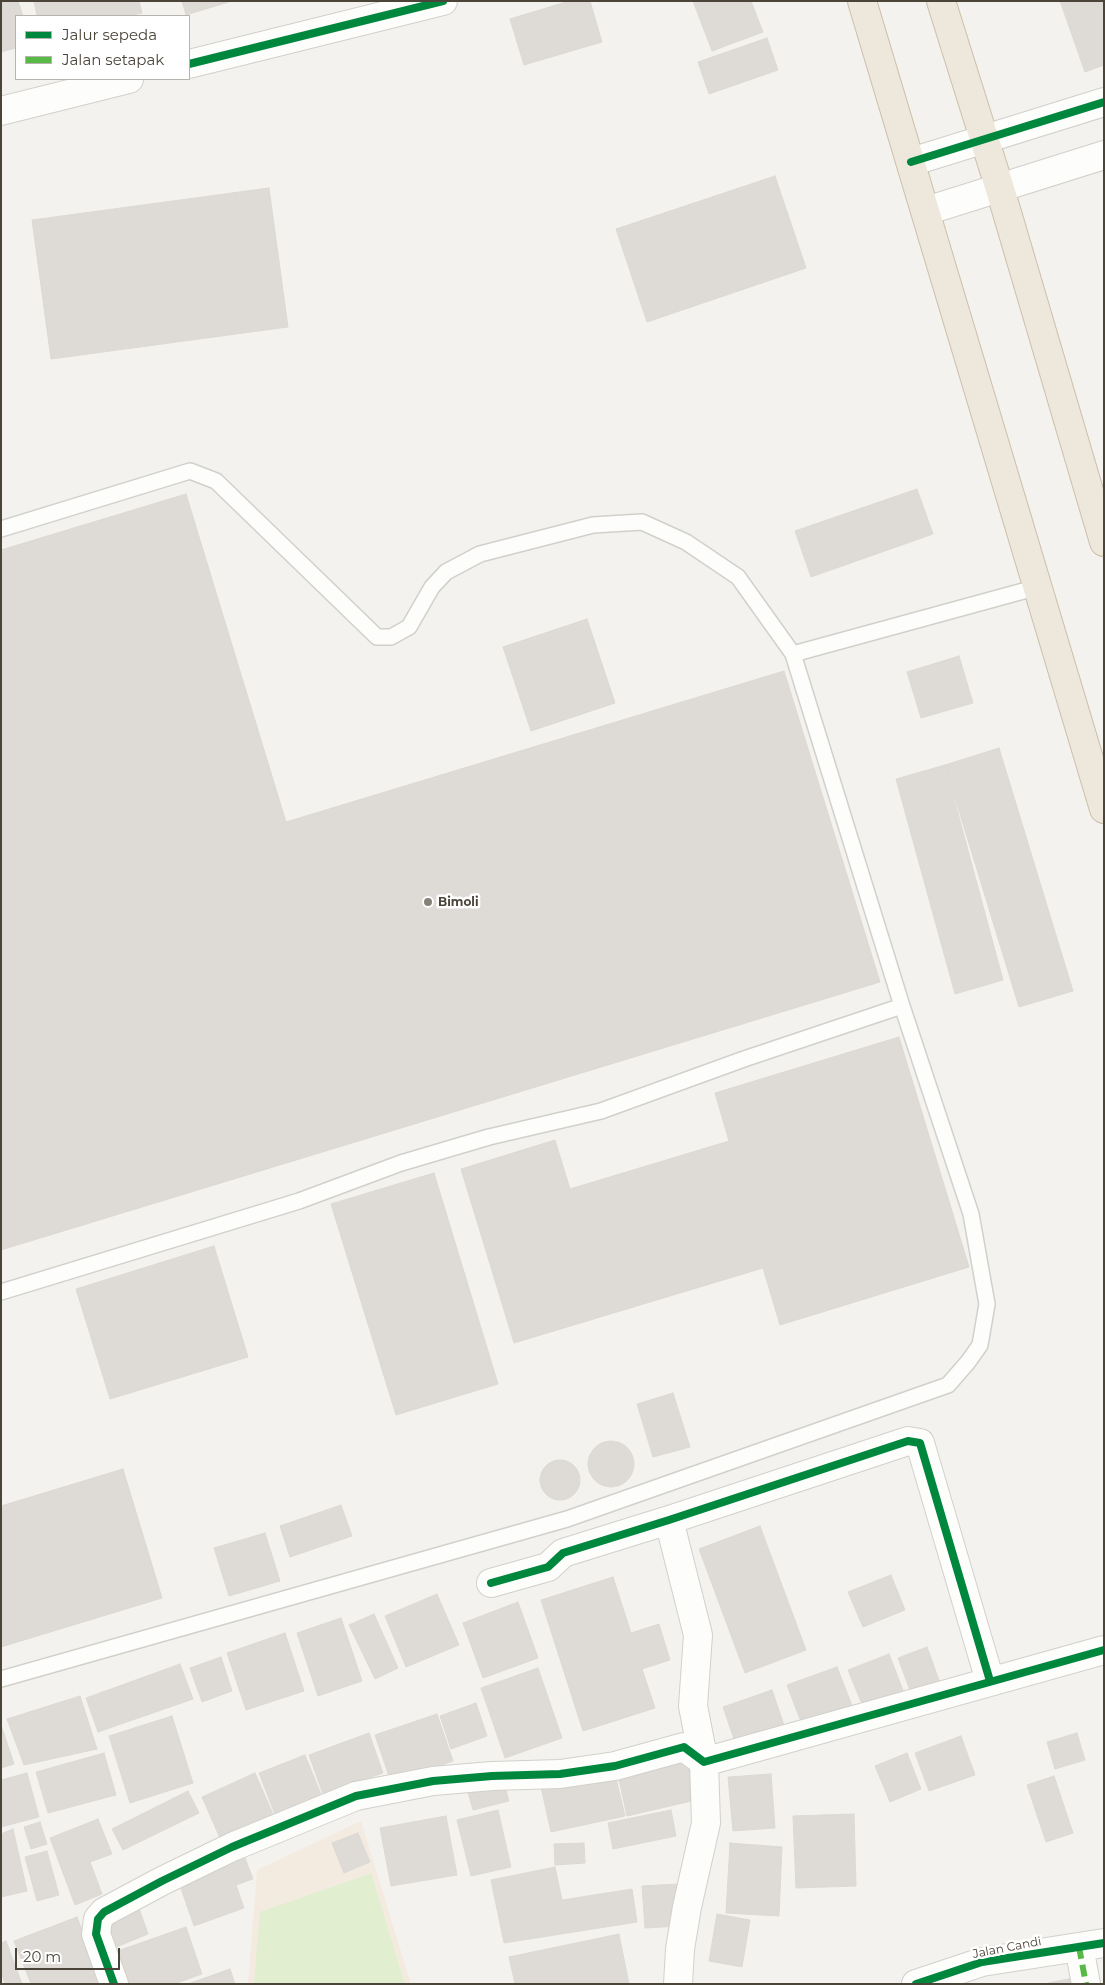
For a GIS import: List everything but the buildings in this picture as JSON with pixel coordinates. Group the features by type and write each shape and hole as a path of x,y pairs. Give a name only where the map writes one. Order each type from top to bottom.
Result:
{"highway":[{"path":"862,1 1104,809"},
{"path":"941,1 1000,189 1104,542"}],"street":[{"path":"190,64 444,1"},
{"path":"1,111 125,80"},
{"path":"911,162 1104,102"},
{"path":"926,211 1104,155"},
{"path":"491,1583 548,1567 563,1553 908,1441 920,1443 990,1681"},
{"path":"669,1520 698,1635 694,1706 704,1762 706,1823 680,1949 678,1984"},
{"path":"704,1762 1104,1650"},
{"path":"114,1984 96,1934 98,1919 104,1912 232,1847 356,1796 433,1781 492,1776 560,1774 615,1766 684,1747 704,1762"},
{"path":"1086,1984 1091,1945"},
{"name":"Jalan Candi","path":"916,1984 982,1962 1091,1945"}],"lane":[{"path":"1,529 190,471 216,481 377,637 391,637 409,627 432,587 446,572 480,554 593,525 642,522 686,542 738,577 793,654 902,1006 971,1214 987,1304 980,1345 948,1385 567,1519 1,1679"},
{"path":"793,654 1038,587"},
{"path":"1,1292 299,1201 401,1163 489,1137 601,1111 744,1059 902,1006"}],"shaded area":[{"path":"361,1821 411,1984 405,1984 370,1873 261,1912 254,1984 248,1984 257,1870","holes":["358,1833 370,1862 344,1873"]}],"green space":[{"path":"371,1873 405,1984 254,1984 260,1912"}],"marked path":[{"path":"1079,1947 1086,1984"}],"cycle path":[{"path":"190,64 443,1"},
{"path":"911,162 1104,102"},
{"path":"491,1583 548,1567 563,1553 908,1441 920,1443 990,1681"},
{"path":"114,1984 96,1934 98,1919 104,1912 232,1847 356,1796 433,1781 492,1776 560,1774 615,1766 684,1747 704,1762 1104,1650"},
{"path":"916,1984 982,1962 1104,1943"}],"place":[{"name":"Bimoli","path":"428,902"}]}
